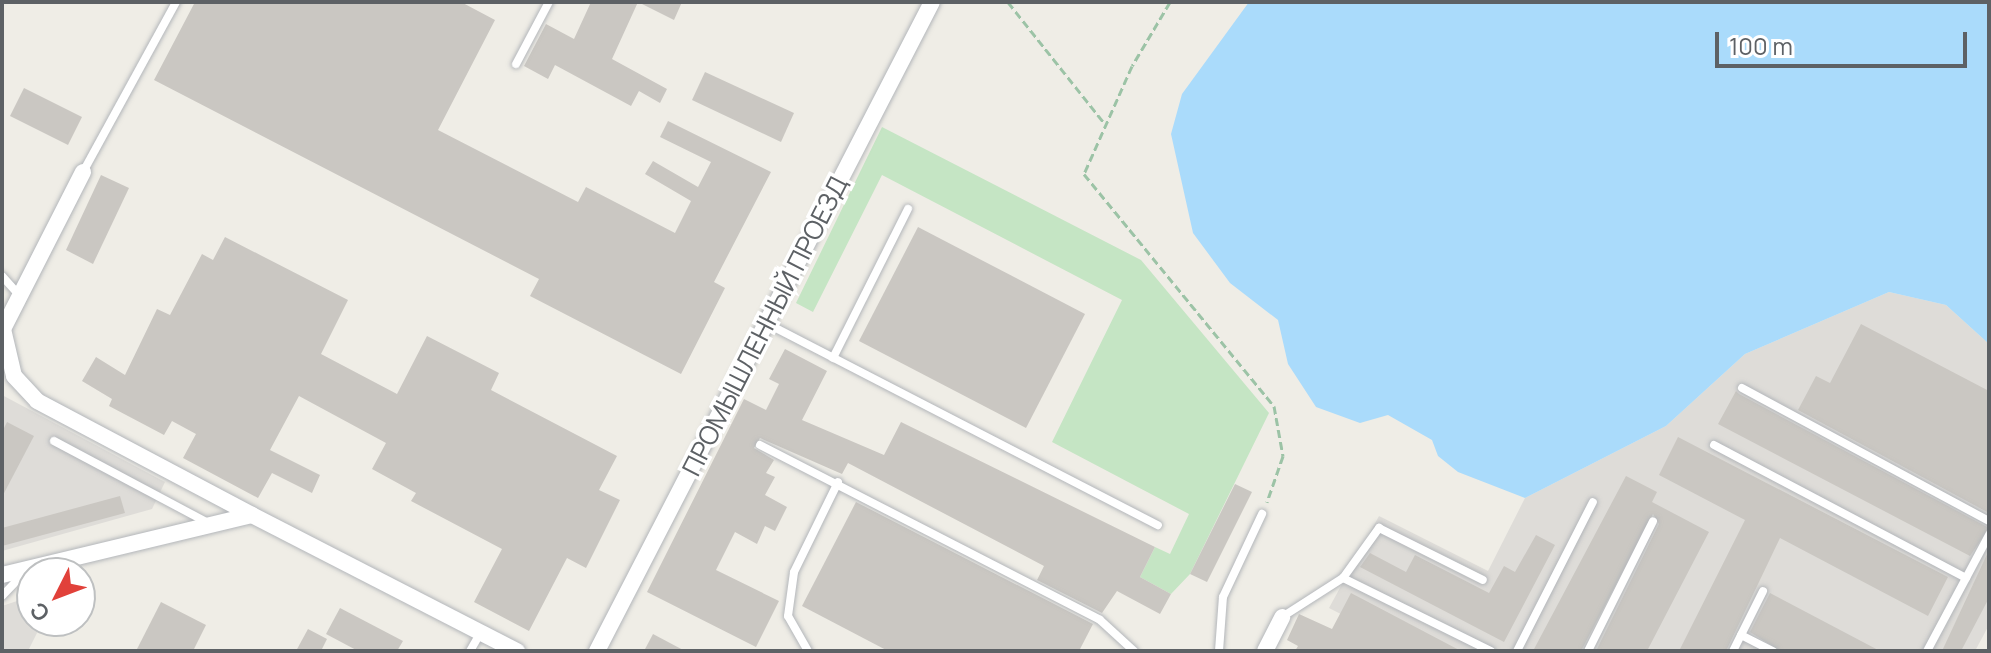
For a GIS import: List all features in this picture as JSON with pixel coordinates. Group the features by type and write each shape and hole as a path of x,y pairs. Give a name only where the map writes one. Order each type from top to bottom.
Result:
{"street":[{"name":"ПРОМЫШЛЕННЫЙ ПРОЕЗД","path":"597,651 932,2"},
{"path":"83,172 3,329 8,373 37,401 517,651"},
{"path":"74,557 252,515"},
{"path":"1265,651 1282,617"}],"lane":[{"path":"83,172 176,2"},
{"path":"516,64 549,2"},
{"path":"833,358 908,209"},
{"path":"2,276 20,296"},
{"path":"766,323 1158,525"},
{"path":"1742,388 1989,521"},
{"path":"54,441 211,524"},
{"path":"760,445 838,482 1100,620 1134,651"},
{"path":"1714,445 1966,578"},
{"path":"808,651 788,616 794,572 838,482"},
{"path":"1517,651 1593,502"},
{"path":"1219,651 1223,597 1262,514"},
{"path":"1588,651 1653,521"},
{"path":"1282,617 1343,578 1379,528 1483,580"},
{"path":"1927,651 1989,535"},
{"path":"1343,578 1491,651"},
{"path":"2,596 16,581"},
{"path":"1733,651 1763,591"},
{"path":"470,651 481,632"},
{"path":"1741,635 1773,651"}],"path":[{"path":"1008,2 1106,125"},
{"path":"1170,2 1084,174 1274,406 1283,456 1262,514"}],"shaded area":[{"path":"1889,292 1946,305 1989,344 1989,625 1975,651 1413,651 1329,608 1379,516 1488,571 1525,498 1666,426 1745,354"},
{"path":"2,395 165,482 152,509 2,551"},
{"path":"16,601 16,637 35,637 28,651 2,651 2,606"}],"green space":[{"path":"882,127 1141,260 1269,413 1190,574 1171,594 1140,577 1155,547 1170,554 1189,514 1052,442 1122,300 882,175 813,312 796,303"}],"water":[{"path":"1249,2 1989,2 1989,344 1946,305 1889,292 1745,354 1666,426 1525,498 1458,472 1438,456 1432,440 1388,415 1360,423 1316,407 1288,364 1278,320 1230,283 1193,233 1171,134 1182,94"}],"building":[{"path":"195,2 461,2 495,20 438,130 578,202 586,187 675,233 691,201 645,174 653,161 698,187 711,162 660,137 668,121 771,172 714,282 725,288 681,374 530,296 539,279 154,80"},
{"path":"591,2 638,2 612,59 667,89 660,103 639,91 631,106 555,65 548,79 524,66 546,24 574,39"},
{"path":"638,2 682,2 674,20"},
{"path":"705,72 794,113 781,142 692,100"},
{"path":"24,88 82,117 68,145 10,116"},
{"path":"101,175 129,188 93,264 66,250"},
{"path":"918,227 1085,314 1026,428 859,341"},
{"path":"225,237 348,300 321,354 397,394 427,336 499,373 491,390 617,456 599,490 620,500 586,568 567,558 529,631 474,602 502,549 411,501 416,493 372,469 386,443 299,396 270,450 320,475 312,493 272,473 258,498 183,458 196,434 172,421 164,435 109,406 112,399 82,381 96,357 125,375 157,309 170,315 202,254 213,260"},
{"path":"1861,324 1989,391 1989,513 1798,410 1816,376 1830,383"},
{"path":"785,349 827,371 802,420 884,455 901,422 1155,547 1140,577 1171,594 1160,614 1117,591 1102,613 1037,580 1044,566 848,463 842,474 760,438 754,448 774,460 766,473 775,477 765,495 787,507 775,531 765,526 757,544 735,532 716,570 779,601 756,647 647,592 744,399 766,410 779,384 769,379"},
{"path":"1736,391 1989,528 1970,556 1718,424"},
{"path":"7,422 34,436 2,497 2,432"},
{"path":"1678,437 1948,577 1928,616 1780,538 1726,651 1679,651 1745,520 1659,475"},
{"path":"1626,476 1657,492 1652,502 1709,532 1647,651 1596,651 1659,524 1653,514 1581,651 1533,651"},
{"path":"1235,484 1252,492 1207,582 1190,574"},
{"path":"120,496 125,513 2,546 2,528"},
{"path":"856,502 1093,624 1079,651 888,651 802,606"},
{"path":"1536,535 1555,545 1504,642 1360,567 1370,553 1406,572 1415,555 1489,593 1504,566 1515,572"},
{"path":"1989,550 1989,598 1961,651 1942,651"},
{"path":"1351,593 1461,651 1295,651 1298,646 1287,640 1299,614 1332,629"},
{"path":"1770,593 1880,651 1780,651 1750,632"},
{"path":"161,602 206,625 193,651 136,651"},
{"path":"340,608 403,641 397,651 358,651 326,634"},
{"path":"308,629 327,639 321,651 296,651"},
{"path":"653,634 685,651 644,651"}]}
